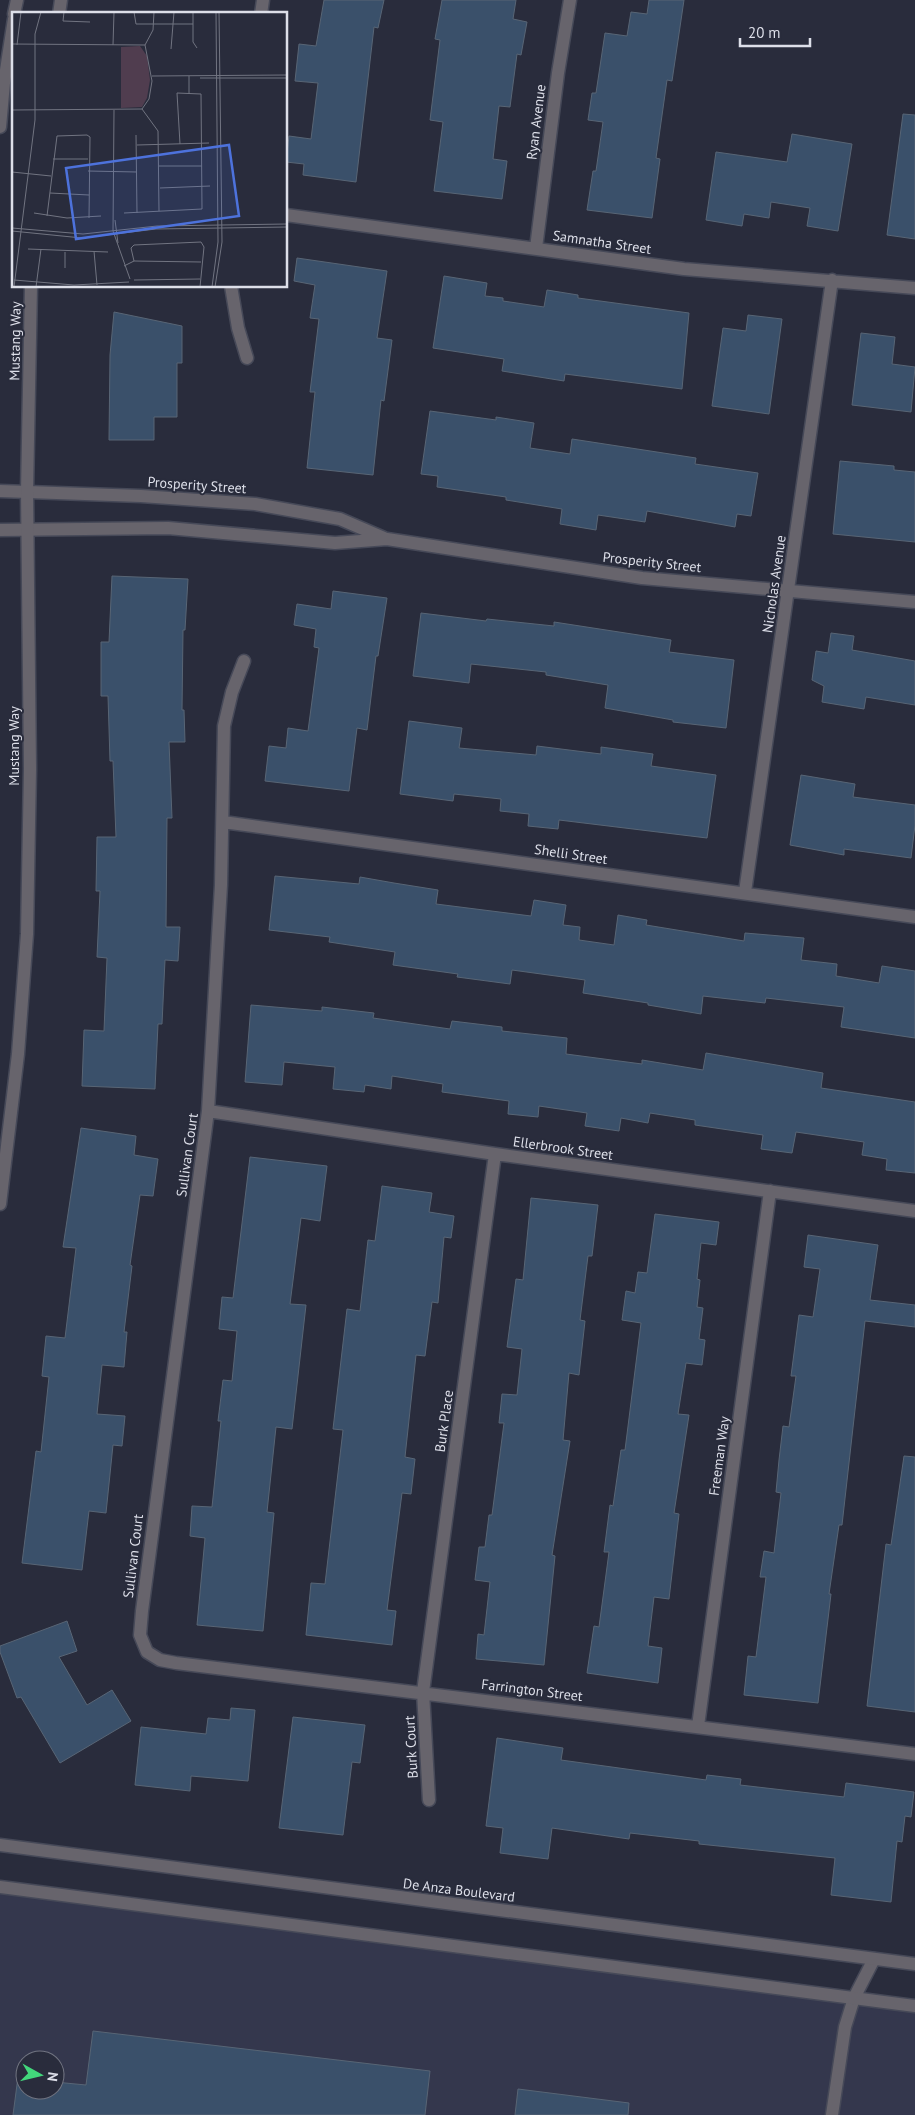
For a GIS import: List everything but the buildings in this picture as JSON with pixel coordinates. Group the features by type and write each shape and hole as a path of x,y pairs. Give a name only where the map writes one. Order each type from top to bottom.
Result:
{"street":[{"name":"Ryan Avenue","path":"536,248 558,73 570,0"},
{"path":"0,127 12,31"},
{"name":"Samnatha Street","path":"288,215 684,269 915,288"},
{"name":"Nicholas Avenue","path":"745,892 832,280"},
{"name":"Mustang Way","path":"0,1204 18,1054 27,934 30,769 27,491 31,288"},
{"path":"231,288 238,328 246,358"},
{"name":"Prosperity Street","path":"0,491 255,504 340,518 387,539"},
{"name":"Prosperity Street","path":"0,530 168,528 335,543 387,539 642,578 915,602"},
{"name":"Sullivan Court","path":"147,1652 140,1635 148,1558 208,1111 224,822 224,726 232,692 244,660"},
{"name":"Shelli Street","path":"224,822 745,892 915,917"},
{"name":"Ellerbrook Street","path":"208,1111 495,1154 915,1211"},
{"name":"Burk Place","path":"423,1692 495,1154"},
{"name":"Freeman Way","path":"698,1726 770,1191"},
{"name":"Farrington Street","path":"147,1652 160,1660 915,1754"},
{"name":"Burk Court","path":"423,1692 429,1800"},
{"name":"De Anza Boulevard","path":"0,1845 915,1964"},
{"path":"0,1887 915,2006"},
{"path":"832,2115 846,2027 854,1998 874,1959"}],"shaded area":[{"path":"0,1891 915,2011 915,2115 0,2115"}]}
